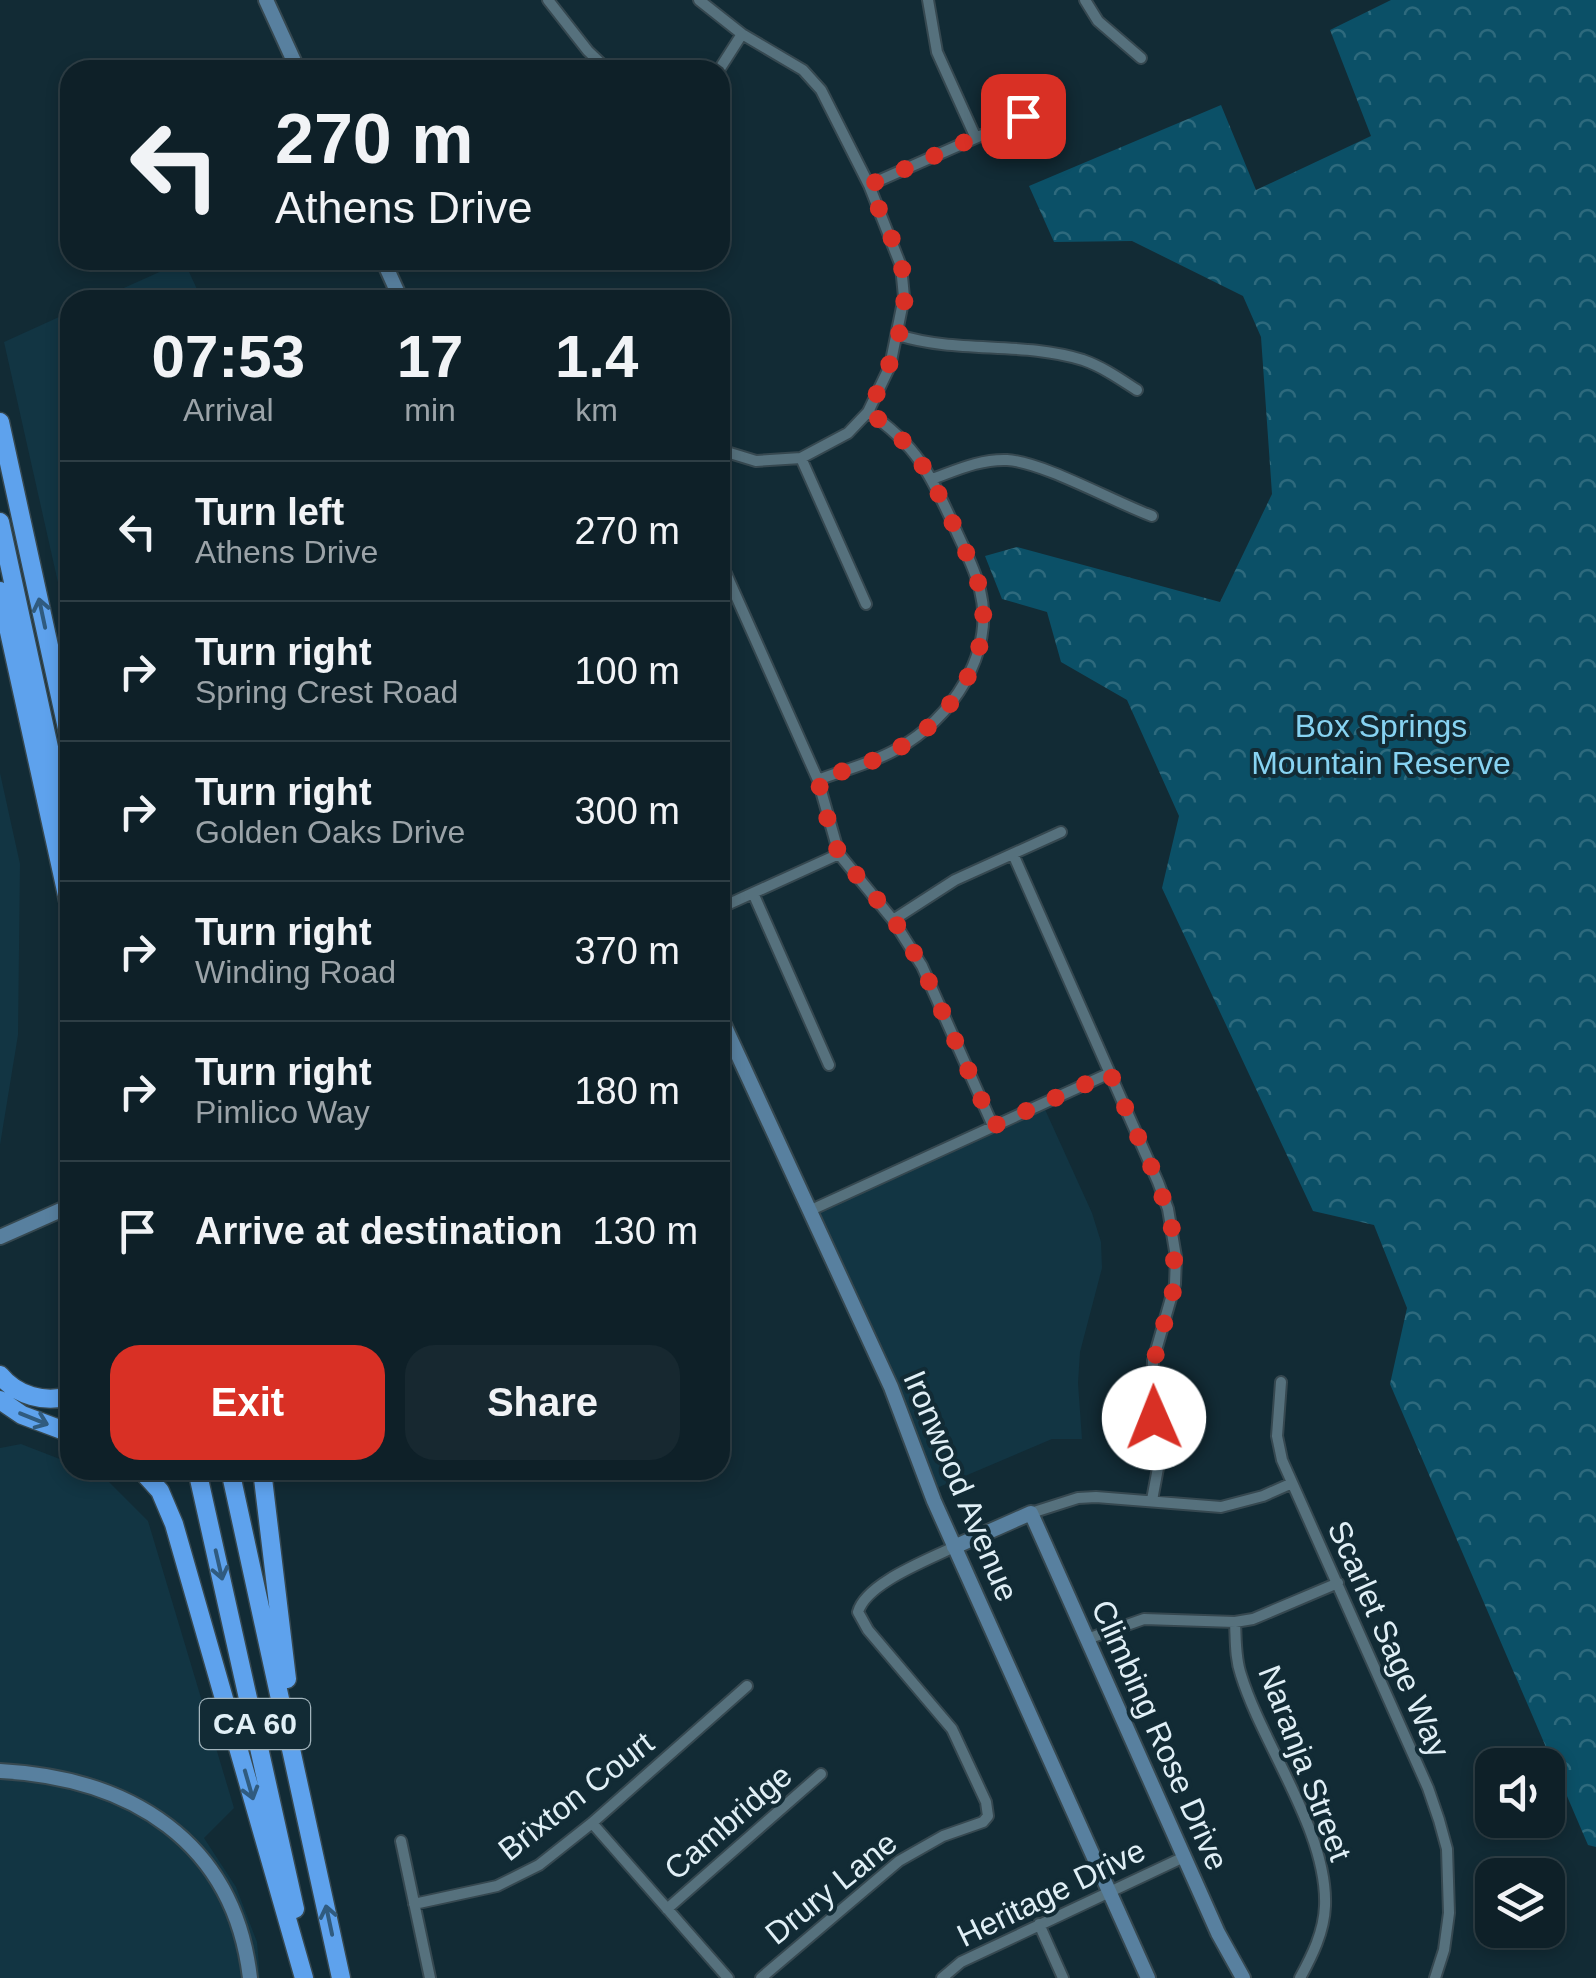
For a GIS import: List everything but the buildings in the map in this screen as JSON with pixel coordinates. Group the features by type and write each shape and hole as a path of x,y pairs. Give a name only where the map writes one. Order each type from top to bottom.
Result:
{"highway":[{"path":"0,422 60,696"},
{"path":"0,522 60,798"},
{"path":"0,592 60,864"},
{"path":"0,1375 18,1391 42,1398 60,1397"},
{"path":"0,1400 22,1415 60,1429"},
{"path":"150,1480 160,1491 174,1524 307,1978"},
{"name":"CA 60","path":"200,1480 307,1978"},
{"name":"CA 60","path":"232,1480 341,1978"},
{"path":"263,1480 293,1724 317,1862"}],"main road":[{"path":"266,0 293,60"},
{"name":"Ironwood Avenue","path":"730,1037 891,1387 954,1546 1148,1978"},
{"path":"0,1237 60,1210"},
{"path":"954,1546 1030,1513"},
{"name":"Climbing Rose Drive","path":"1030,1513 1218,1933 1243,1978"},
{"path":"0,1772 51,1777 104,1790 172,1828 200,1856 228,1896 242,1932 250,1978"}],"street":[{"path":"548,0 597,60"},
{"path":"699,0 742,34 802,70 821,90 869,185 901,266 904,297 890,366 868,412 848,433 800,458 756,461 730,453"},
{"path":"928,0 937,52 975,136"},
{"path":"1085,0 1098,21 1141,58"},
{"path":"725,60 742,34"},
{"path":"869,185 1023,116"},
{"path":"898,334 937,345 1055,354 1102,368 1137,390"},
{"path":"818,780 894,752 937,720 972,669 982,631 980,590 932,479 904,439 868,412"},
{"path":"800,458 866,604"},
{"path":"932,479 984,461 1010,460 1034,466 1152,516"},
{"path":"730,582 818,780 839,854 894,920 922,966 993,1126"},
{"path":"894,920 940,888 1062,832"},
{"path":"730,903 839,854"},
{"path":"1014,854 1168,1210 1176,1257 1175,1284 1154,1361 1152,1388 1158,1468 1152,1500"},
{"path":"753,893 830,1065"},
{"path":"811,1210 1110,1073"},
{"name":"Scarlet Sage Way","path":"1281,1382 1276,1436 1290,1484 1428,1788 1447,1848 1448,1913 1436,1978"},
{"path":"1030,1513 1078,1498 1220,1507 1264,1496 1290,1484"},
{"name":"Drury Lane","path":"761,1978 899,1860 943,1836 983,1822 988,1816 986,1802 952,1729 868,1630 858,1612 860,1602 877,1588 954,1546"},
{"path":"1087,1639 1144,1620 1235,1622 1269,1614 1338,1583"},
{"name":"Naranja Street","path":"1235,1622 1240,1673 1310,1834 1325,1885 1326,1910 1320,1934 1300,1978"},
{"name":"Brixton Court","path":"414,1904 516,1879 592,1823 747,1686"},
{"name":"Cambridge","path":"667,1909 821,1774"},
{"path":"592,1823 728,1978"},
{"path":"401,1841 430,1978"},
{"name":"Heritage Drive","path":"942,1978 960,1962 1184,1857"},
{"path":"1039,1924 1063,1978"}],"shaded area":[{"path":"164,270 188,270 197,290 119,290"},
{"path":"60,317 60,591 4,342"},
{"path":"0,773 20,864 18,1035 0,1145"},
{"path":"1043,1105 1092,1213 1101,1242 1102,1268 1080,1352 1082,1439 1052,1439 932,1490 814,1210"},
{"path":"21,1444 60,1459 60,1480 107,1480 148,1521 234,1808 204,1838 236,1887 257,1942 260,1978 0,1978 0,1448"}],"green space":[{"name":"Box Springs Mountain Reserve","path":"1391,0 1596,0 1596,1847 1588,1845 1565,1791 1565,1748 1546,1748 1390,1384 1407,1308 1374,1225 1313,1211 1162,888 1179,816 1127,700 1061,662 1047,612 1002,599 985,556 1017,547 1220,602 1272,494 1261,337 1243,296 1132,241 1054,242 1029,186 1221,105 1256,190 1371,136 1330,30"}],"route":[{"path":"1023,116 869,185 901,266 904,297 890,366 868,412 904,439 920,457 967,556 980,590 984,619 972,669 937,720 894,752 818,780 839,854 908,940 993,1126 1110,1073 1158,1182 1173,1232 1175,1284 1154,1361 1154,1418"}]}
